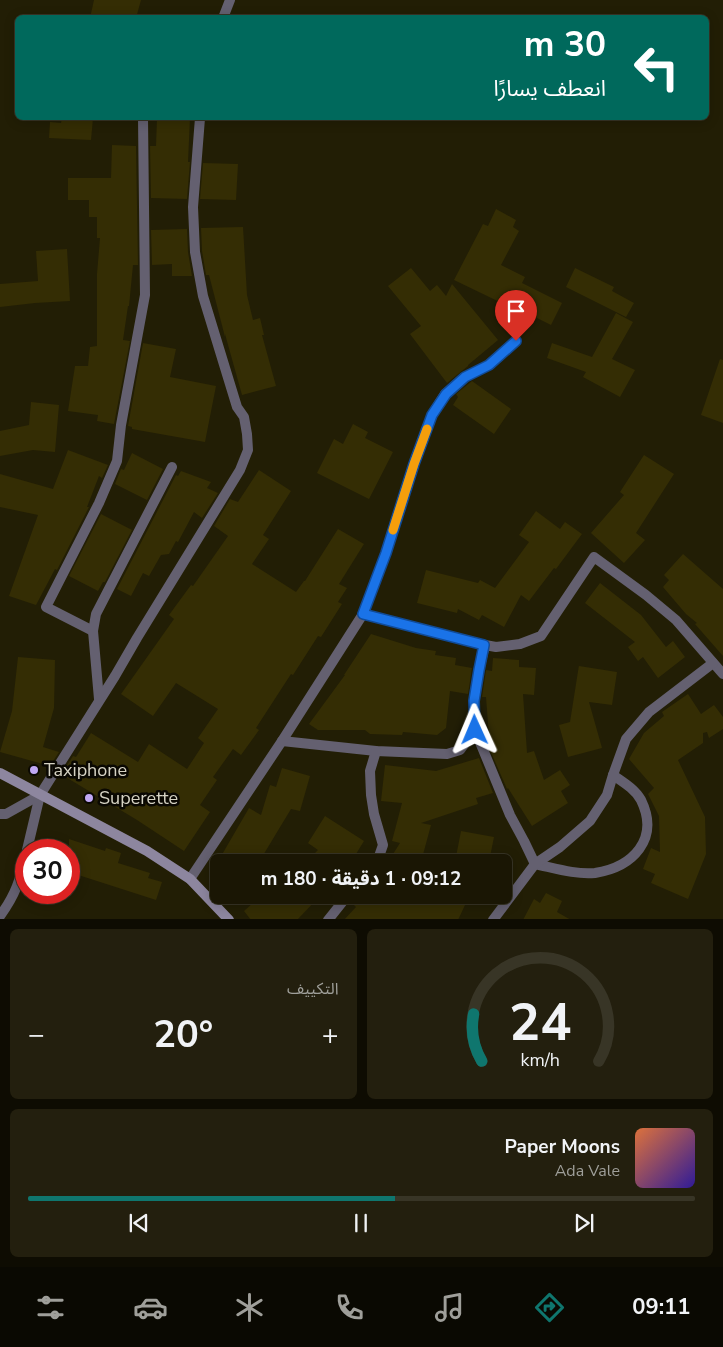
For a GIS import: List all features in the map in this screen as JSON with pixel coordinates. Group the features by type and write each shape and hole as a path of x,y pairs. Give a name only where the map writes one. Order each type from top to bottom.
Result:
{"street":[{"path":"224,15 230,0"},
{"path":"93,630 46,607 100,503 117,461 121,425 145,295 143,120"},
{"path":"30,839 40,795 240,470 248,450 244,417 237,407 203,296 195,252 193,207 200,120"},
{"path":"190,878 282,742 363,614 386,553 414,464 432,415 446,394 465,377 489,365 516,341"},
{"path":"100,699 93,630 96,614 172,467"},
{"path":"363,614 484,645 496,647 520,644 540,636 594,557 646,595 676,620 723,674"},
{"path":"484,645 474,701 475,730 510,815 535,864"},
{"path":"495,919 535,864 560,847 590,821 607,795 626,739 649,712 713,663"},
{"path":"282,742 376,751 446,754 460,750 475,730"},
{"path":"376,751 370,771 372,805 382,845 379,854"},
{"path":"0,773 147,851 190,878 228,919"},
{"path":"535,864 577,872 594,873 614,868 631,859 643,845 647,831 647,817 641,799 631,788 613,775"},
{"path":"0,814 6,814 40,795"},
{"path":"0,916 15,892"},
{"path":"329,919 341,904"}],"building":[{"path":"94,0 141,0 137,15 91,15"},
{"path":"62,120 93,120 91,140 49,138 50,122 61,123"},
{"path":"157,120 190,120 188,162 190,162 187,199 151,198 150,146 156,146"},
{"path":"112,145 136,146 138,265 133,265 123,340 130,341 114,424 97,421 98,415 68,411 75,366 88,366 90,347 97,346 97,274 100,238 97,238 97,217 89,217 89,200 68,200 68,178 111,178"},
{"path":"203,163 238,164 236,200 200,199"},
{"path":"496,209 516,220 513,227 519,231 501,265 525,277 522,283 562,303 551,325 454,280 483,224 488,226"},
{"path":"243,227 247,295 253,320 260,318 264,335 262,335 276,386 242,395 209,275 206,275 201,228"},
{"path":"187,229 192,276 172,276 172,264 152,265 151,230"},
{"path":"67,249 70,301 0,307 0,284 38,281 36,251"},
{"path":"411,268 430,291 437,285 446,296 452,284 498,340 447,383 410,334 421,326 388,286"},
{"path":"575,268 614,287 612,291 634,303 626,317 566,287"},
{"path":"616,313 633,322 612,359 635,370 620,397 583,377 586,372 547,358 552,343 592,357"},
{"path":"143,343 176,349 170,377 216,386 205,442 132,429 132,427 128,426"},
{"path":"720,359 723,360 723,423 701,415"},
{"path":"472,381 511,409 494,434 453,405 458,397 456,394"},
{"path":"31,402 59,405 55,452 33,450 0,456 0,431 29,425"},
{"path":"353,424 368,432 365,438 393,452 369,499 317,473 334,439 343,444"},
{"path":"68,450 108,465 102,478 99,476 87,507 89,507 57,570 55,569 36,605 9,596 38,515 0,507 0,474 53,489"},
{"path":"132,453 163,469 147,500 115,484 121,469 124,470"},
{"path":"644,455 674,474 636,533 645,540 624,563 591,533 624,495 620,492"},
{"path":"259,470 291,491 263,535 269,539 252,564 296,592 338,529 364,544 339,584 347,588 338,602 342,604 321,637 318,636 293,675 291,674 256,728 259,730 241,755 233,749 213,777 217,780 200,805 210,812 184,851 64,776 67,771 64,770 73,756 76,757 91,733 138,762 149,744 187,769 204,743 198,738 218,709 176,683 153,716 121,694 174,619 169,615 191,585 193,586 228,536 214,526 230,499 238,502"},
{"path":"181,471 211,482 207,488 218,493 202,518 194,512 178,542 176,541 169,554 161,555 149,576 143,573 131,596 117,589 176,475 178,476"},
{"path":"536,511 560,529 565,522 582,534 529,601 521,595 504,627 482,615 479,620 458,609 457,613 417,603 426,570 478,583 480,580 495,588 529,542 519,535"},
{"path":"101,514 132,530 105,582 103,582 98,591 69,576"},
{"path":"683,554 723,589 723,656 695,624 697,623 686,614 663,587 669,580 664,575"},
{"path":"600,583 641,615 666,647 673,641 685,657 658,678 643,657 638,661 628,647 635,642 585,603"},
{"path":"371,634 416,648 436,651 435,655 456,658 455,665 472,668 468,694 450,691 446,728 437,735 403,732 402,735 370,734 365,730 318,730 309,724 345,675"},
{"path":"18,657 55,660 54,708 43,747 59,752 50,766 0,752 12,711"},
{"path":"493,658 519,660 519,667 536,668 534,695 523,694 527,753 534,751 544,780 560,770 570,785 561,791 568,803 532,826 507,789 490,750 486,697 482,697 486,670 492,671"},
{"path":"579,665 617,672 612,705 589,702 602,748 568,757 559,725 570,722"},
{"path":"688,694 701,714 714,705 723,717 723,729 709,738 707,732 703,733 703,743 678,760 705,817 706,854 688,899 651,883 655,874 643,869 651,848 660,852 659,816 648,794 654,788 629,759 644,733 664,716 662,712"},
{"path":"479,758 493,793 476,798 478,804 421,823 431,825 423,854 393,854 400,843 392,841 402,803 381,801 385,765 436,771"},
{"path":"282,768 310,776 300,811 291,809 264,854 222,854 249,808 261,815 270,785 276,787"},
{"path":"325,816 364,841 356,854 314,854 318,850 308,843"},
{"path":"461,831 494,837 491,854 457,854"},
{"path":"80,843 105,851 106,848 121,853 118,863 150,873 148,878 162,882 156,900 80,876"},
{"path":"546,893 562,901 557,912 569,919 524,919 534,899 540,903"},
{"path":"252,904 312,904 298,919 250,919 244,911"},
{"path":"355,904 465,905 458,919 345,919 356,907"}],"slow traffic":[{"path":"393,530 427,429"}],"place":[{"name":"Taxiphone","path":"34,770"},
{"name":"Superette","path":"89,798"}],"route":[{"path":"475,730 474,701 484,645 363,614 386,553 414,464 432,415 446,394 465,377 489,365 516,341"}]}
